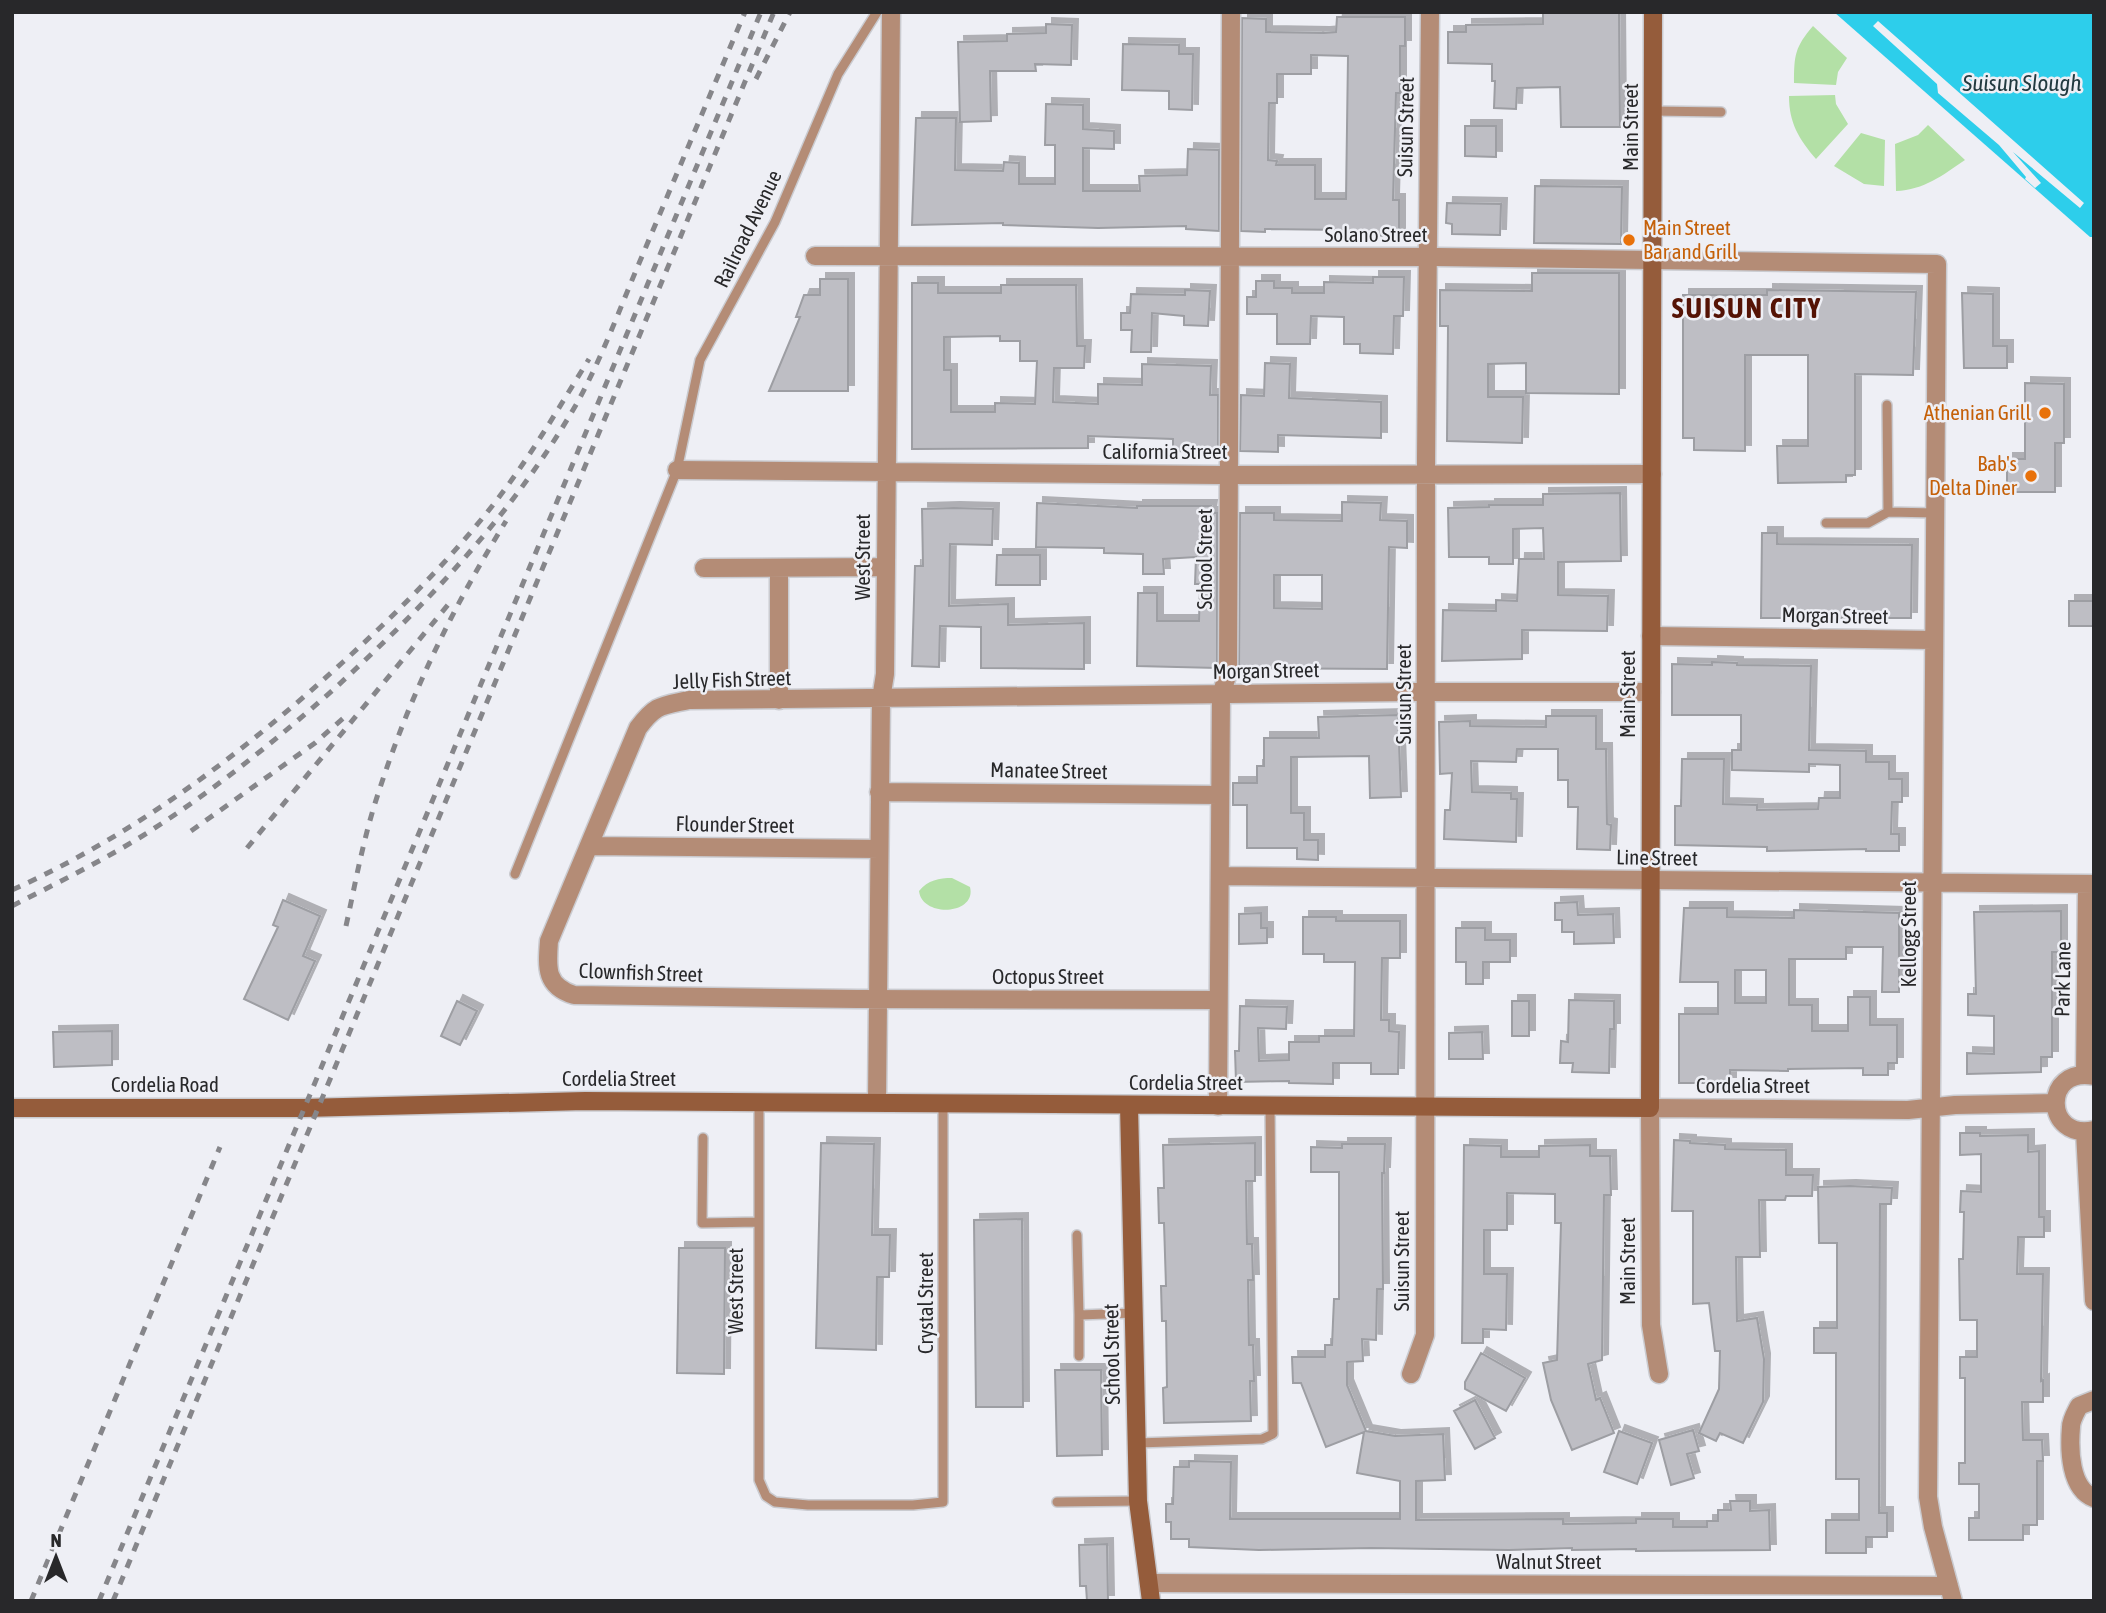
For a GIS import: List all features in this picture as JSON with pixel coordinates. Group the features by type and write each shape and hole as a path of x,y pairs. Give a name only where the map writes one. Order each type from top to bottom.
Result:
{"main road":[{"name":"Main Street","path":"1650,1108 1653,12"},
{"name":"Cordelia Street","path":"317,1108 585,1101 877,1101 943,1104 1650,1108"},
{"name":"School Street","path":"1129,1105 1138,1501 1150,1592"},
{"name":"Cordelia Road","path":"12,1108 317,1108"}],"street":[{"name":"West Street","path":"877,1101 879,792 881,699 885,674 891,12"},
{"name":"School Street","path":"1218,1106 1221,695 1227,673 1231,12"},
{"name":"Suisun Street","path":"1411,1374 1424,1335 1430,12"},
{"name":"Solano Street","path":"815,256 1428,257 1937,264"},
{"name":"Kellogg Street","path":"1937,264 1928,1497 1951,1594"},
{"name":"California Street","path":"677,470 1229,475 1652,474"},
{"path":"704,568 886,567"},
{"path":"779,568 779,700"},
{"name":"Morgan Street","path":"1651,636 1934,640"},
{"name":"Morgan Street","path":"881,699 1651,692"},
{"name":"Jelly Fish Street","path":"590,846 638,728 652,710 690,700 881,699"},
{"name":"Manatee Street","path":"879,792 1219,795"},
{"name":"Flounder Street","path":"590,846 879,849"},
{"name":"Clownfish Street","path":"590,846 549,941 547,966 552,981 561,991 574,995 605,997 878,999"},
{"name":"Line Street","path":"1220,876 2091,884"},
{"name":"Park Lane","path":"2089,1076 2091,884"},
{"name":"Octopus Street","path":"878,999 1218,1000"},
{"path":"2089,1076 2067,1079 2061,1086 2055,1103 2061,1120 2076,1131 2090,1131 2094,1301"},
{"name":"Cordelia Street","path":"1650,1108 1908,1110 1930,1106 2055,1103"},
{"name":"Main Street","path":"1650,1108 1651,1325 1659,1374"},
{"path":"2094,1400 2079,1406 2071,1424 2074,1479 2084,1495 2094,1498"},
{"name":"Walnut Street","path":"1150,1592 1951,1594"}],"lane":[{"name":"Railroad Avenue","path":"515,874 677,470 700,360 775,222 838,74 877,12"},
{"path":"1653,111 1721,112"},
{"path":"1887,405 1888,512"},
{"path":"1826,523 1868,523 1888,512 1935,513"},
{"name":"West Street","path":"759,1102 759,1480"},
{"name":"Crystal Street","path":"759,1480 766,1496 775,1502 808,1505 913,1505 943,1502 943,1104"},
{"path":"1137,1443 1262,1439 1273,1434 1270,1106"},
{"path":"703,1138 702,1223 759,1222"},
{"path":"1077,1235 1079,1356"},
{"path":"1080,1315 1134,1313"},
{"path":"1057,1502 1138,1501"}],"green space":[{"path":"1813,26 1847,58 1838,72 1836,85 1794,83 1797,52"},
{"path":"1835,95 1836,104 1848,124 1816,159 1796,130 1789,96"},
{"path":"1928,125 1965,160 1924,185 1896,191 1895,144 1918,135"},
{"path":"1861,133 1885,140 1884,186 1864,184 1834,166"},
{"path":"952,878 970,887 970,896 965,903 948,910 929,906 922,900 919,891 926,884 938,879"}],"water":[{"name":"Suisun Slough","path":"1834,12 2094,12 2094,237 2090,237"}],"pier":[{"path":"1878,21 2084,203 2080,208 2013,152 2041,183 2035,188 2025,179 1999,145 1938,93 1937,84 1873,26"}],"building":[{"path":"1543,12 1619,12 1620,127 1561,127 1560,87 1517,88 1516,109 1494,108 1495,81 1492,81 1492,64 1448,63 1448,32 1466,32 1466,25 1543,24"},
{"path":"1337,17 1405,17 1405,46 1400,46 1400,93 1396,93 1393,200 1399,200 1399,236 1344,235 1344,230 1241,231 1242,18 1266,19 1266,32 1336,32","holes":["1311,55 1348,56 1346,199 1315,199 1315,165 1276,165 1277,161 1268,160 1269,103 1277,103 1277,74 1311,74"]},
{"path":"1046,24 1072,25 1071,65 1035,64 1036,71 990,71 991,121 960,122 958,42 1007,41 1007,34 1046,33"},
{"path":"1123,44 1179,45 1179,54 1193,54 1192,110 1169,109 1169,91 1122,90"},
{"path":"1046,104 1083,105 1083,129 1114,131 1114,149 1083,148 1083,191 1140,191 1139,176 1187,175 1188,149 1219,150 1219,231 1186,229 1186,226 1098,228 1003,223 912,225 916,118 956,118 955,170 1003,171 1004,162 1019,163 1019,184 1055,184 1055,145 1045,145"},
{"path":"1465,126 1496,126 1496,157 1465,156"},
{"path":"1535,186 1622,187 1621,244 1534,243"},
{"path":"1447,203 1501,204 1500,235 1452,234 1452,224 1446,223"},
{"path":"1532,273 1619,273 1619,394 1526,393 1526,363 1488,364 1488,397 1523,397 1522,443 1447,441 1448,326 1440,326 1440,290 1532,291"},
{"path":"1373,277 1404,277 1403,316 1394,316 1393,354 1360,353 1360,344 1344,344 1344,317 1311,316 1310,344 1277,344 1277,314 1247,314 1247,297 1256,297 1256,281 1274,281 1274,288 1292,288 1292,293 1324,293 1324,282 1373,283"},
{"path":"820,279 848,279 848,391 769,391 800,317 796,317 804,295 820,295"},
{"path":"912,283 938,283 938,293 1001,293 1001,285 1076,285 1077,346 1085,346 1084,368 1054,368 1053,402 1098,404 1098,384 1142,385 1142,364 1211,366 1210,395 1218,395 1216,452 1173,451 1173,439 1088,436 1088,448 912,449","holes":["1000,336 1000,341 1020,341 1020,361 1037,361 1035,404 995,403 995,412 951,412 951,370 944,370 944,337"]},
{"path":"1185,290 1210,291 1208,326 1184,325 1184,316 1152,313 1151,352 1131,352 1132,330 1121,330 1121,313 1130,313 1131,294 1185,295"},
{"path":"1767,290 1916,292 1913,375 1855,374 1855,475 1846,475 1846,482 1778,483 1777,446 1808,446 1808,355 1745,355 1745,451 1694,450 1694,438 1683,438 1683,295 1767,295"},
{"path":"1962,293 1993,294 1993,346 2007,346 2007,368 1964,368"},
{"path":"1265,363 1290,364 1289,398 1381,402 1381,438 1278,435 1278,452 1240,451 1241,395 1264,396"},
{"path":"2025,383 2064,384 2064,443 2055,443 2055,492 2007,492 2007,459 2025,459"},
{"path":"1620,493 1621,561 1558,562 1558,595 1608,596 1607,631 1522,630 1522,659 1442,661 1443,610 1496,611 1496,600 1517,601 1519,559 1544,559 1543,528 1513,529 1513,564 1489,564 1489,557 1449,557 1448,508 1543,505 1543,494"},
{"path":"1342,502 1381,503 1380,520 1407,521 1407,548 1389,547 1387,669 1239,668 1240,513 1274,513 1274,520 1342,521","holes":["1274,575 1322,575 1322,609 1274,608"]},
{"path":"1037,503 1137,508 1211,506 1210,513 1217,513 1217,668 1137,666 1138,593 1157,593 1157,621 1199,621 1200,584 1195,584 1196,557 1163,559 1164,574 1143,574 1143,554 1104,553 1104,548 1036,547"},
{"path":"922,509 993,509 992,545 950,544 949,606 1008,604 1008,625 1084,623 1084,669 981,668 981,627 940,626 939,667 912,666 915,566 923,566"},
{"path":"1762,533 1777,533 1777,544 1912,545 1911,618 1761,618"},
{"path":"997,555 1040,555 1040,585 996,585"},
{"path":"2069,601 2094,601 2094,626 2069,626"},
{"path":"1712,662 1811,666 1809,750 1866,751 1866,762 1889,762 1889,779 1902,779 1902,802 1892,802 1891,834 1899,834 1899,851 1767,851 1767,847 1675,845 1675,806 1681,806 1682,759 1724,759 1723,804 1757,805 1757,810 1818,809 1819,798 1840,798 1840,765 1809,764 1809,772 1732,770 1732,750 1741,750 1741,715 1672,715 1672,664 1712,665"},
{"path":"1398,715 1401,797 1370,798 1369,756 1291,757 1291,813 1304,813 1304,840 1318,840 1318,860 1297,859 1297,848 1247,848 1247,805 1233,805 1233,783 1257,783 1257,766 1264,766 1264,738 1319,738 1318,717"},
{"path":"1546,716 1596,716 1596,749 1606,749 1610,850 1577,849 1578,807 1568,807 1568,780 1558,780 1558,749 1517,749 1516,762 1471,761 1472,792 1511,793 1511,799 1517,799 1516,842 1444,839 1445,810 1450,810 1452,773 1440,774 1439,722 1470,721 1470,726 1546,727"},
{"path":"283,900 320,916 303,956 315,961 288,1020 244,999 278,927 273,925"},
{"path":"1577,902 1578,915 1613,914 1614,943 1574,944 1574,932 1562,932 1562,920 1555,920 1555,903"},
{"path":"1684,908 1727,908 1727,917 1794,918 1794,910 1899,913 1899,992 1882,992 1883,947 1846,947 1846,959 1789,959 1789,1005 1812,1005 1812,1031 1848,1031 1848,997 1870,997 1870,1025 1897,1025 1897,1063 1888,1063 1888,1075 1863,1075 1863,1068 1730,1070 1730,1083 1679,1083 1679,1014 1718,1014 1718,982 1680,982","holes":["1735,970 1766,970 1766,1003 1735,1003"]},
{"path":"2061,911 2061,952 2052,952 2052,1057 2041,1057 2041,1072 1967,1074 1967,1053 1994,1054 1994,1016 1968,1015 1968,994 1976,994 1974,912"},
{"path":"1261,913 1261,928 1267,928 1267,943 1239,944 1239,914"},
{"path":"1303,917 1336,917 1336,921 1400,921 1400,958 1382,958 1381,1020 1389,1020 1389,1031 1399,1032 1398,1074 1371,1074 1371,1063 1333,1063 1333,1084 1236,1082 1235,1051 1239,1051 1240,1006 1287,1007 1286,1029 1258,1028 1259,1061 1289,1060 1289,1042 1319,1042 1319,1036 1354,1036 1355,962 1324,962 1324,954 1303,954"},
{"path":"1456,928 1485,928 1485,940 1510,940 1510,962 1483,962 1483,984 1466,984 1466,962 1456,962"},
{"path":"1569,1000 1614,1001 1609,1073 1572,1072 1573,1063 1560,1063 1561,1041 1568,1042"},
{"path":"457,1001 477,1011 460,1045 441,1036"},
{"path":"1512,1001 1529,1001 1529,1036 1512,1036"},
{"path":"112,1031 112,1065 54,1067 53,1032"},
{"path":"1482,1032 1483,1059 1449,1059 1449,1033"},
{"path":"1960,1133 1980,1133 1980,1136 2028,1135 2028,1152 2039,1151 2039,1217 2044,1217 2044,1237 2018,1237 2017,1274 2043,1274 2043,1402 2022,1402 2023,1440 2042,1440 2043,1461 2037,1461 2037,1525 2023,1525 2023,1540 1969,1540 1969,1518 1979,1518 1979,1484 1959,1484 1959,1463 1965,1463 1965,1378 1960,1378 1960,1357 1977,1357 1977,1320 1960,1320 1959,1259 1963,1259 1964,1212 1960,1212 1961,1191 1981,1192 1981,1154 1960,1155"},
{"path":"1674,1140 1725,1145 1725,1149 1786,1150 1786,1175 1813,1175 1812,1196 1759,1200 1760,1257 1736,1257 1737,1321 1757,1318 1764,1359 1763,1402 1743,1443 1720,1433 1716,1441 1699,1433 1719,1389 1720,1351 1715,1351 1709,1303 1693,1304 1693,1211 1672,1211"},
{"path":"821,1143 874,1144 872,1235 890,1235 889,1277 877,1277 876,1350 816,1348"},
{"path":"1255,1143 1255,1181 1246,1181 1247,1244 1252,1244 1253,1280 1248,1280 1249,1345 1253,1345 1254,1381 1250,1381 1251,1421 1164,1423 1163,1388 1167,1387 1166,1321 1162,1321 1161,1286 1166,1286 1164,1223 1159,1223 1158,1188 1164,1188 1163,1145"},
{"path":"1342,1144 1385,1144 1382,1173 1383,1289 1377,1289 1376,1340 1362,1339 1363,1361 1347,1362 1347,1385 1366,1431 1395,1436 1443,1434 1445,1480 1416,1481 1416,1520 1563,1519 1563,1524 1636,1523 1636,1519 1673,1519 1673,1527 1707,1527 1707,1521 1718,1521 1718,1510 1731,1510 1730,1501 1750,1501 1750,1511 1769,1510 1770,1550 1259,1550 1189,1547 1189,1539 1171,1539 1171,1522 1166,1522 1166,1504 1173,1504 1174,1467 1189,1467 1189,1461 1231,1462 1230,1519 1400,1519 1400,1481 1357,1473 1364,1432 1326,1447 1301,1383 1293,1383 1292,1357 1325,1357 1325,1345 1332,1345 1334,1299 1339,1299 1339,1172 1311,1172 1311,1147 1342,1148"},
{"path":"1464,1145 1501,1146 1501,1157 1539,1157 1539,1146 1590,1145 1590,1156 1610,1156 1611,1195 1604,1195 1602,1360 1588,1364 1596,1400 1600,1398 1614,1433 1572,1450 1551,1400 1543,1363 1557,1360 1561,1223 1555,1223 1555,1194 1507,1193 1507,1230 1484,1230 1484,1274 1507,1274 1506,1330 1483,1329 1483,1343 1462,1343"},
{"path":"1818,1187 1892,1188 1891,1204 1880,1204 1879,1513 1887,1513 1887,1537 1866,1537 1866,1553 1826,1553 1826,1520 1859,1520 1859,1479 1836,1479 1836,1353 1814,1353 1814,1328 1837,1328 1837,1243 1819,1243"},
{"path":"1022,1219 1023,1407 976,1407 974,1220"},
{"path":"679,1248 725,1248 724,1374 677,1373"},
{"path":"1481,1353 1525,1378 1506,1411 1465,1389 1465,1382"},
{"path":"1055,1370 1101,1370 1102,1455 1057,1456"},
{"path":"1475,1400 1495,1438 1475,1449 1454,1411"},
{"path":"1693,1430 1699,1451 1687,1454 1694,1478 1671,1485 1659,1440"},
{"path":"1619,1431 1652,1443 1637,1484 1604,1472"},
{"path":"1107,1544 1108,1601 1087,1601 1086,1586 1080,1586 1079,1545"}],"railway":[{"path":"12,906 139,838 264,749 369,657 435,590 497,519 526,482 586,386 745,12"},
{"path":"99,1601 761,12"},
{"path":"113,1601 774,12"},
{"path":"756,79 790,12"},
{"path":"12,890 102,844 186,789 267,728 363,644 440,567 493,505 531,452 589,359"},
{"path":"346,926 369,824 404,720 434,652 506,521"},
{"path":"247,848 452,600"},
{"path":"191,831 315,743 348,714"},
{"path":"31,1601 220,1147"}],"place":[{"name":"Main Street Bar and Grill","path":"1629,240"},
{"name":"Athenian Grill","path":"2045,413"},
{"name":"Bab's Delta Diner","path":"2031,476"}],"district":[{"name":"SUISUN CITY","path":"1747,308"}]}
